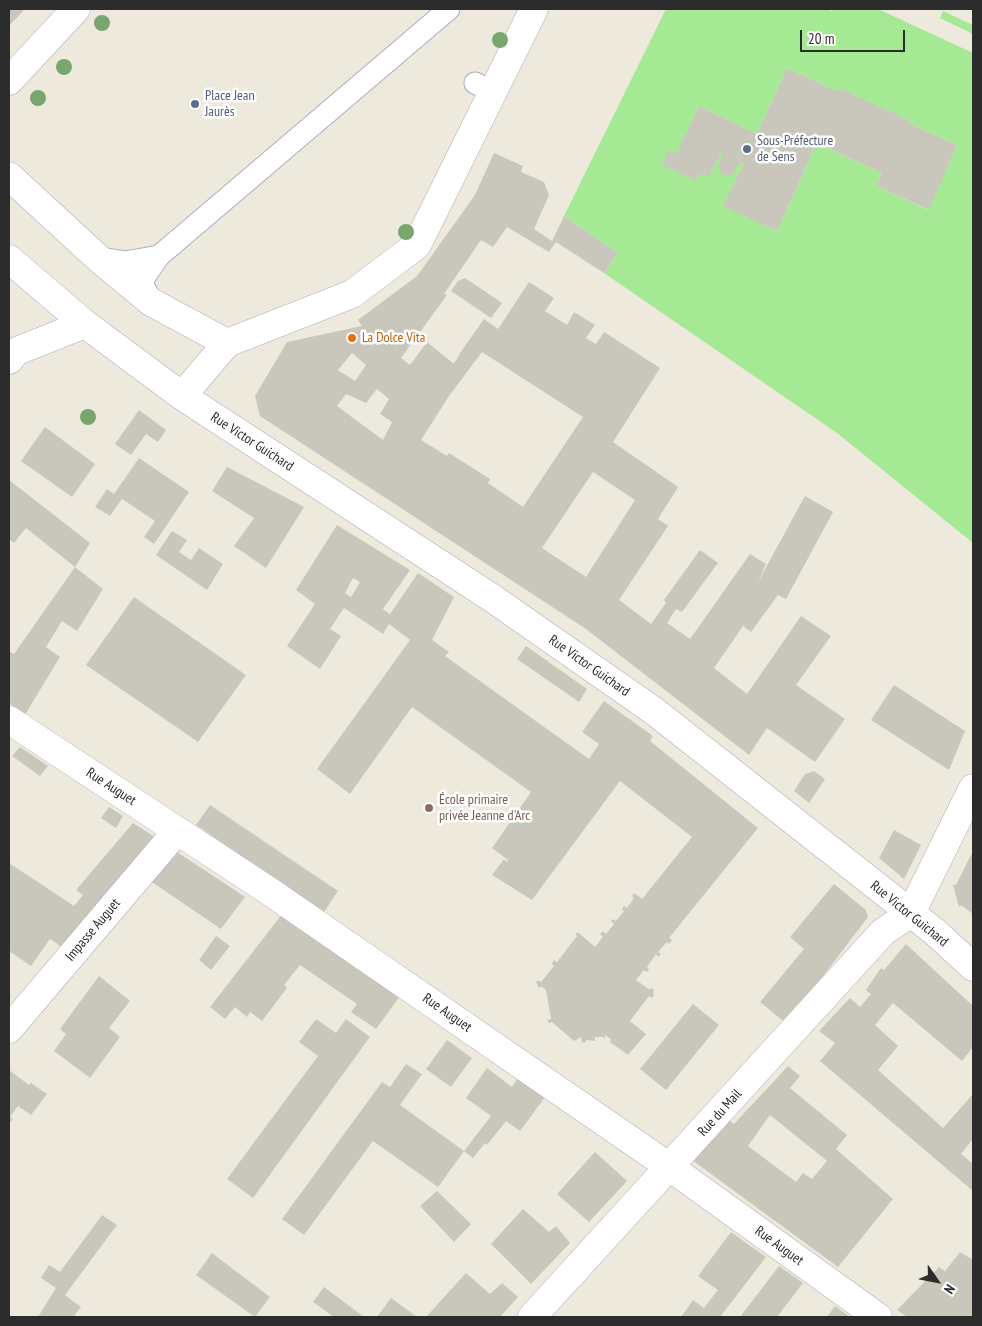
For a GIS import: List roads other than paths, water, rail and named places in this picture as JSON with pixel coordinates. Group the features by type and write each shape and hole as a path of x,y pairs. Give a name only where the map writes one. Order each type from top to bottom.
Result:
{"main road":[{"path":"9,81 76,9"},
{"path":"182,396 228,343 352,294 417,245 484,88 534,9"},
{"path":"9,176 98,258 151,302 228,343"},
{"name":"Rue Victor Guichard","path":"9,259 85,324 182,396 492,598 654,711 911,913 973,967"},
{"path":"9,360 17,351 85,324"},
{"name":"Rue Auguet","path":"9,720 272,893 671,1168 878,1317"},
{"path":"911,913 973,788"},
{"name":"Impasse Auguet","path":"9,1029 177,830"},
{"name":"Rue du Mail","path":"532,1317 671,1168 883,932 911,913"}],"lane":[{"path":"151,302 143,284 144,278 159,256 449,9"},
{"path":"98,258 126,262 159,256"}],"place":[{"name":"Place Jean Jaurès","path":"195,104"},
{"name":"Sous-Préfecture de Sens","path":"747,149"},
{"name":"La Dolce Vita","path":"352,338"},
{"name":"École primaire privée Jeanne d'Arc","path":"429,808"}]}
